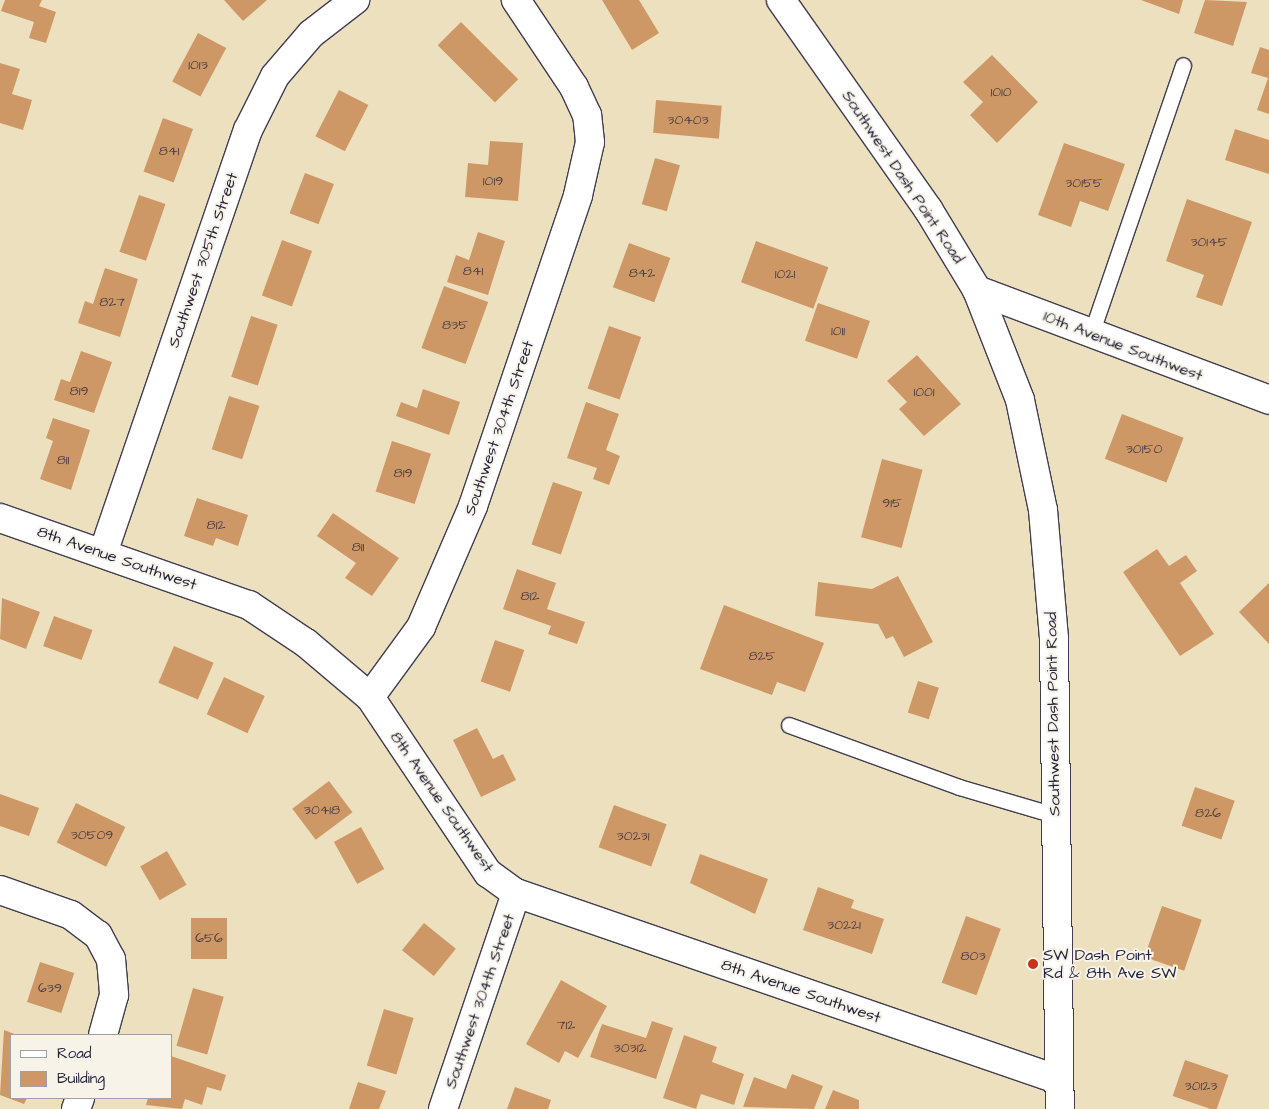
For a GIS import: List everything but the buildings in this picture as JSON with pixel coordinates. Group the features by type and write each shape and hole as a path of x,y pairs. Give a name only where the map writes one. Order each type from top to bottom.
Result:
{"street":[{"name":"Southwest 305th Street","path":"103,553 248,130 281,69 311,34 355,0"},
{"name":"Southwest 304th Street","path":"370,697 420,627 473,506 578,195 590,142 588,115 574,87 516,0"},
{"name":"Southwest Dash Point Road","path":"781,0 928,209 977,290 1020,400 1043,510 1054,639 1054,815 1060,1109"},
{"name":"10th Avenue Southwest","path":"977,290 1269,400"},
{"name":"8th Avenue Southwest","path":"0,518 249,604 306,643 370,697 488,873 516,893 1059,1080"},
{"path":"0,890 71,915 98,935 111,959 114,996 105,1029"},
{"name":"Southwest 304th Street","path":"443,1109 516,893"}],"lane":[{"path":"1091,334 1183,65"},
{"path":"789,725 968,790 1054,815"}],"place":[{"name":"SW Dash Point Rd & 8th Ave SW","path":"1033,964"}]}
